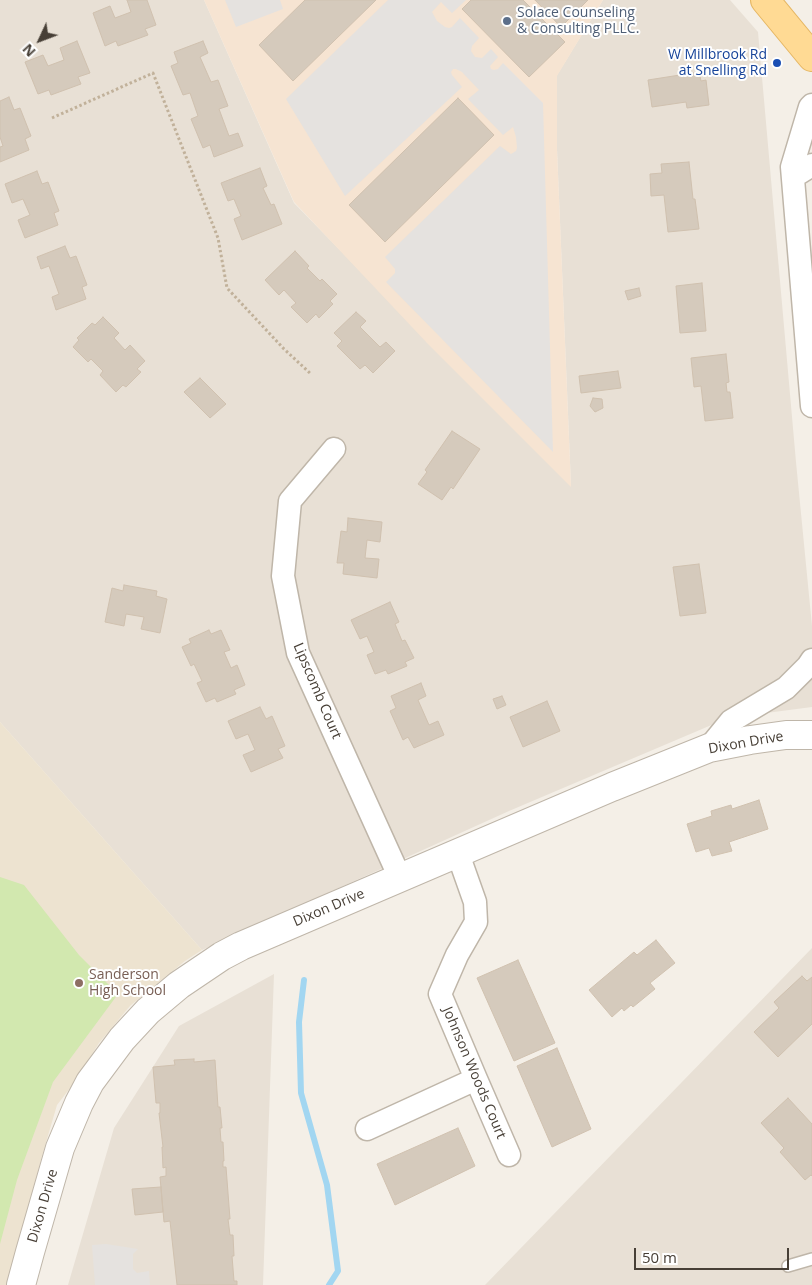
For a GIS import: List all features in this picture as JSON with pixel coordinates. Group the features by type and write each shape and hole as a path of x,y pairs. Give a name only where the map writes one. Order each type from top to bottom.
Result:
{"main road":[{"path":"765,0 812,57"}],"street":[{"path":"812,105 792,167 812,406"},
{"path":"793,177 812,165"},
{"name":"Lipscomb Court","path":"334,449 290,501 283,576 298,653 400,878"},
{"path":"709,748 731,721 786,688 812,660"},
{"name":"Dixon Drive","path":"21,1285 60,1148 90,1082 148,1011 179,985 222,956 242,946 612,787 709,748 786,735 812,735"},
{"name":"Johnson Woods Court","path":"458,854 475,902 476,922 457,955 440,994 509,1155"},
{"path":"367,1129 476,1079"}],"lane":[{"path":"788,1266 812,1259"}],"path":[{"path":"52,118 153,72 218,238 227,288 284,350 311,374"}],"shaded area":[{"path":"0,0 204,0 294,203 571,486 557,150 557,75 603,0 730,0 758,32 812,626 812,707 728,718 509,811 202,950 0,722"},
{"path":"204,0 603,0 557,76 557,150 571,487 427,343 294,202"},
{"path":"225,0 280,0 283,9 236,27"},
{"path":"388,0 466,0 452,13 441,2 432,12 437,21 449,28 460,18 479,38 472,46 471,51 475,57 482,58 491,49 498,57 490,66 491,69 498,69 503,63 543,103 553,452 386,282 395,273 395,269 385,257 500,146 511,154 516,151 516,137 513,127 503,135 468,99 479,90 462,72 453,69 452,75 462,87 345,196 286,99"},
{"name":"Sanderson High School","path":"0,722 202,950 185,961 130,1006 99,1043 74,1083 57,1105 8,1285 0,1285"},
{"path":"812,948 812,1285 485,1285"},
{"path":"274,974 263,1285 68,1285 114,1128 179,1026"},
{"path":"106,1244 138,1249 133,1254 133,1269 137,1273 149,1271 150,1285 95,1285 92,1245"}],"green space":[{"path":"0,877 24,885 79,955 118,994 53,1082 17,1180 0,1244"}],"building":[{"path":"127,0 147,0 156,25 145,29 148,35 118,46 116,41 105,46 93,13 110,6 115,18 131,12"},
{"path":"305,0 376,0 293,81 259,45"},
{"path":"471,0 523,0 565,42 529,77 462,9"},
{"path":"535,0 588,0 561,27"},
{"path":"77,41 90,73 78,77 81,84 51,95 49,90 38,94 25,62 43,55 48,66 64,60 60,48"},
{"path":"203,41 208,53 200,57 211,82 218,80 228,106 219,109 229,136 238,133 243,146 214,157 210,145 203,148 191,119 198,116 190,93 183,95 171,66 178,63 174,52"},
{"path":"699,72 701,81 706,80 709,105 687,108 686,102 652,107 648,80"},
{"path":"9,97 14,110 20,108 31,136 25,139 29,150 0,162 0,147 3,146 0,137 0,101"},
{"path":"458,98 494,135 385,242 349,205"},
{"path":"689,162 693,199 695,199 699,229 668,232 664,195 651,196 650,174 662,173 661,164"},
{"path":"260,168 267,186 263,188 271,205 274,204 282,224 242,240 234,219 241,216 234,199 228,201 221,183"},
{"path":"37,171 42,184 48,182 59,211 54,213 58,225 25,238 18,220 30,215 23,199 12,203 5,184"},
{"path":"65,246 70,258 76,256 87,285 82,287 86,299 56,310 52,297 59,294 49,266 41,269 37,257"},
{"path":"295,251 309,266 307,268 320,281 322,279 337,294 330,301 333,304 319,318 316,314 307,323 291,307 296,303 284,290 279,295 265,280"},
{"path":"702,283 706,331 680,333 676,286"},
{"path":"639,288 641,296 628,300 625,291"},
{"path":"356,312 366,321 360,327 380,347 386,342 395,351 373,373 365,365 360,369 337,346 342,341 334,333"},
{"path":"103,317 119,333 114,338 125,350 130,345 145,361 137,369 141,372 126,387 123,385 116,392 100,375 103,371 91,359 88,362 73,347 79,340 77,338 92,323 95,325"},
{"path":"726,354 729,382 726,383 727,392 730,392 733,418 705,421 701,386 694,387 691,358"},
{"path":"618,371 621,388 581,393 579,376"},
{"path":"200,378 226,404 210,418 184,392"},
{"path":"593,398 602,399 603,408 595,412 590,406"},
{"path":"452,431 480,449 453,489 451,487 442,500 418,484 427,472 425,470"},
{"path":"348,518 382,522 380,542 367,540 365,558 379,559 377,578 343,574 344,563 337,563 341,531 347,532"},
{"path":"699,564 706,613 680,616 673,567"},
{"path":"124,585 157,591 156,596 167,599 160,633 141,629 144,617 126,614 124,626 105,622 112,588 123,591"},
{"path":"390,602 399,622 395,624 402,641 405,640 414,658 405,662 407,666 388,674 386,670 375,674 367,655 374,652 367,636 360,639 351,620"},
{"path":"209,630 211,634 221,630 230,650 224,652 231,668 237,665 245,685 234,690 236,694 217,702 215,698 206,702 197,683 202,681 194,664 191,666 182,647 191,643 189,639"},
{"path":"421,683 426,696 418,700 429,725 438,721 444,735 414,748 408,737 403,740 390,711 396,708 391,696"},
{"path":"502,696 506,705 497,709 493,699"},
{"path":"547,701 560,731 523,747 510,717"},
{"path":"260,707 266,719 272,716 285,746 278,749 283,758 251,772 243,755 255,750 248,734 236,739 228,721"},
{"path":"759,800 768,829 729,842 732,851 712,856 709,848 696,852 687,824 712,816 711,811 731,805 732,809"},
{"path":"656,940 675,963 650,983 655,989 633,1007 631,1005 624,1011 622,1008 612,1017 589,990 634,952 637,955"},
{"path":"518,960 555,1043 514,1061 477,978"},
{"path":"802,976 807,981 812,977 812,1024 778,1057 754,1032 779,1008 774,1002"},
{"path":"557,1048 591,1129 552,1147 517,1066"},
{"path":"194,1059 194,1062 215,1060 218,1107 220,1107 222,1128 220,1128 221,1142 223,1142 223,1167 226,1167 230,1219 228,1219 230,1235 233,1235 234,1281 237,1281 237,1285 177,1285 170,1221 164,1222 160,1177 166,1176 166,1167 163,1168 160,1103 156,1103 153,1067 175,1065 174,1060"},
{"path":"788,1098 812,1124 812,1176 805,1180 780,1152 784,1148 761,1123"},
{"path":"458,1128 475,1166 395,1205 377,1164"},
{"path":"161,1187 163,1212 135,1215 132,1189"}],"waterway":[{"path":"304,980 299,1022 301,1093 327,1185 338,1271 329,1285"}],"place":[{"name":"Solace Counseling & Consulting PLLC.","path":"507,21"},
{"name":"W Millbrook Rd at Snelling Rd","path":"777,63"},
{"name":"Sanderson High School","path":"79,983"}]}
